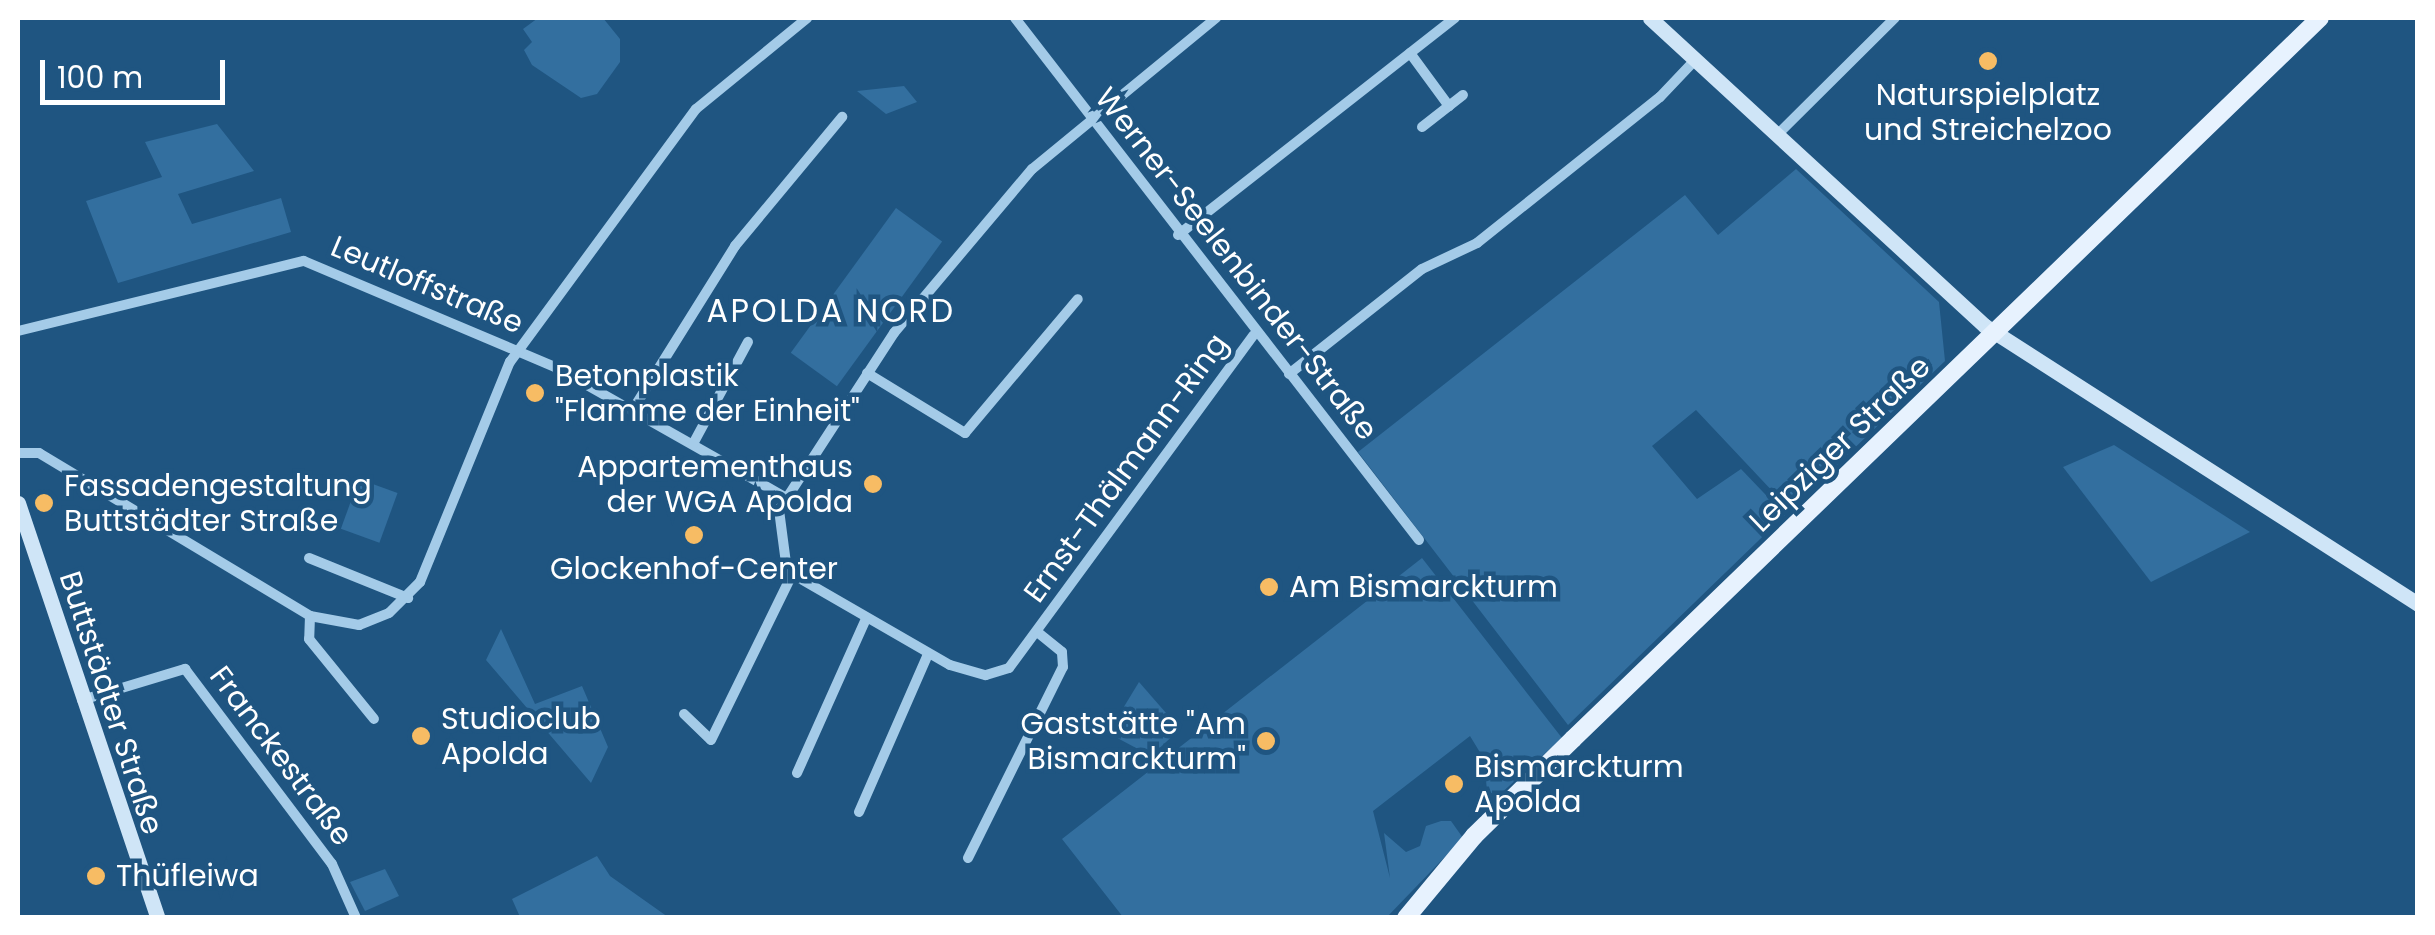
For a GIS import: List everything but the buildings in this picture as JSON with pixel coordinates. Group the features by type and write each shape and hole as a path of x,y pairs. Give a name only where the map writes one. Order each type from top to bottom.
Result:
{"main road":[{"path":"1650,18 1995,333 2418,604"},
{"name":"Leipziger Straße","path":"1406,918 1474,836 2320,18"},
{"name":"Buttstädter Straße","path":"18,503 158,918"}],"street":[{"path":"18,453 39,453 310,616 360,626 408,598 500,379 696,108 807,18"},
{"name":"Werner-Seelenbinder-Straße","path":"1014,18 1254,334 1419,540"},
{"path":"684,714 712,740 791,577 778,525 785,497 867,373 1002,199 1089,120 1216,18"},
{"path":"1178,235 1455,18"},
{"path":"1778,135 1895,18"},
{"path":"1410,53 1449,106"},
{"path":"1289,374 1422,269 1477,244 1660,98 1696,60"},
{"path":"1422,127 1464,95"},
{"path":"632,411 737,243 842,118"},
{"name":"Leutloffstraße","path":"18,331 304,262 519,350 785,497"},
{"path":"867,373 964,433 1078,299"},
{"name":"Ernst-Thälmann-Ring","path":"791,577 928,654 986,675 1008,668 1038,632 1164,450 1254,334"},
{"path":"693,444 748,342"},
{"path":"309,558 408,598"},
{"path":"310,616 308,639 374,719"},
{"path":"797,773 866,619"},
{"name":"Ernst-Thälmann-Ring","path":"968,858 1063,667 1062,652 1038,632"},
{"path":"860,812 928,654"},
{"name":"Franckestraße","path":"82,700 185,669 332,864 356,918"}],"shaded area":[{"path":"538,18 603,18 620,39 620,62 597,94 581,98 532,65 524,50 532,42 523,29"},
{"path":"904,86 917,102 886,114 857,91"},
{"path":"217,124 254,171 178,194 192,224 281,198 291,232 118,283 86,201 162,177 145,142"},
{"path":"1796,169 1939,302 1945,361 1790,510 1696,410 1652,446 1697,499 1741,469 1785,515 1568,725 1358,452 1685,195 1718,235"},
{"path":"896,208 942,242 837,386 791,353"},
{"path":"2114,445 2250,532 2151,582 2063,467"},
{"path":"359,479 398,493 379,543 341,529"},
{"path":"1422,558 1562,738 1498,796 1487,791 1484,759 1470,736 1373,811 1390,878 1384,833 1406,852 1420,846 1426,826 1441,821 1451,821 1463,838 1387,917 1123,917 1062,839"},
{"path":"501,629 535,704 582,686 608,747 591,783 486,660"},
{"path":"1139,682 1180,729 1151,756 1108,733"},
{"path":"597,856 610,876 668,917 520,917 512,899"},
{"path":"385,869 399,896 365,911 350,882"}],"place":[{"name":"Naturspielplatz und Streichelzoo","path":"1988,61"},
{"name":"Betonplastik \"Flamme der Einheit\"","path":"535,393"},
{"name":"Appartementhaus der WGA Apolda","path":"873,484"},
{"name":"Fassadengestaltung Buttstädter Straße","path":"44,503"},
{"name":"Glockenhof-Center","path":"694,535"},
{"name":"Am Bismarckturm","path":"1269,587"},
{"name":"Studioclub Apolda","path":"421,736"},
{"name":"Gaststätte \"Am Bismarckturm\"","path":"1266,741"},
{"name":"Bismarckturm Apolda","path":"1454,784"},
{"name":"Thüfleiwa","path":"96,876"}],"district":[{"name":"APOLDA NORD","path":"831,311"}]}
